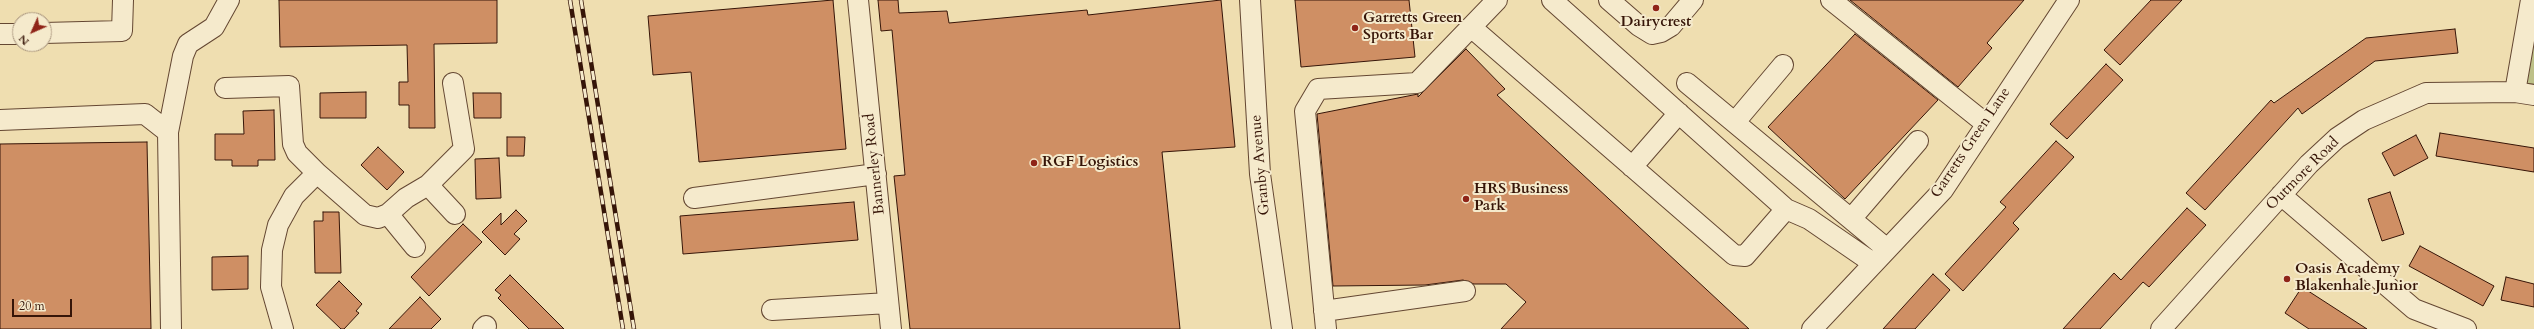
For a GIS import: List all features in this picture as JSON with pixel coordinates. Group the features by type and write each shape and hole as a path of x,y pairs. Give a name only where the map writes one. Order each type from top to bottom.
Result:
{"street":[{"path":"52,33 122,31 123,0"},
{"path":"171,329 168,132 183,56 188,44 214,27 229,0"},
{"name":"Bannerley Road","path":"858,0 891,329"},
{"name":"Granby Avenue","path":"1250,0 1260,174 1282,329"},
{"path":"1465,291 1325,320 1305,111 1318,88 1417,84 1497,0"},
{"path":"1552,0 1786,209 1809,219 1873,263"},
{"path":"1609,0 1639,26 1652,34 1661,32 1671,26 1693,0"},
{"path":"1831,0 1985,123"},
{"name":"Garretts Green Lane","path":"1812,329 1943,190 1985,123 2069,0"},
{"path":"2525,93 2531,0"},
{"path":"1471,27 1734,255 1745,256 1786,209"},
{"path":"0,34 12,34"},
{"path":"1735,122 1784,65"},
{"path":"225,88 289,86 293,144 297,154 365,215 378,218 388,214 406,198 428,185 454,161 464,149 453,83"},
{"path":"1687,83 1887,249"},
{"name":"Outmore Road","path":"2161,329 2308,164 2337,138 2364,120 2426,93 2525,93"},
{"path":"1632,167 1679,112"},
{"path":"0,120 145,114 168,132"},
{"path":"1851,219 1918,142"},
{"path":"283,329 271,287 272,250 278,225 294,196 317,173"},
{"path":"694,198 876,174"},
{"path":"428,185 455,214"},
{"path":"2281,195 2414,309 2466,329"},
{"path":"388,214 415,247"},
{"path":"772,310 888,303"}],"green space":[{"path":"2534,0 2534,95 2515,92"}],"building":[{"path":"279,0 497,0 497,43 434,44 435,128 409,128 409,105 399,105 399,82 408,82 407,45 280,47"},
{"path":"833,0 846,149 699,162 691,72 653,75 648,16"},
{"name":"RGF Logistics","path":"878,0 898,0 899,13 947,11 949,23 1087,10 1088,15 1221,0 1235,147 1162,152 1180,329 910,329 894,176 905,175 892,30 881,31"},
{"name":"Garretts Green Sports Bar","path":"1295,0 1409,0 1415,57 1301,67"},
{"path":"1850,0 2024,0 1987,43 1992,48 1958,87"},
{"path":"2151,0 2182,0 2120,65 2104,50"},
{"path":"2455,29 2458,53 2375,61 2302,114 2298,108 2205,210 2186,193 2271,100 2274,103 2366,38"},
{"path":"1855,34 1938,100 1845,199 1768,127"},
{"name":"HRS Business Park","path":"1466,49 1505,89 1497,95 1749,329 1501,329 1526,302 1506,284 1474,284 1463,280 1425,285 1333,286 1317,114 1418,94 1418,97"},
{"path":"2106,64 2123,80 2067,139 2050,124"},
{"path":"366,92 366,118 320,118 320,93"},
{"path":"473,93 501,93 501,118 474,118"},
{"path":"274,110 275,160 258,160 258,166 232,166 232,160 215,160 215,134 244,134 243,111"},
{"path":"2440,133 2534,148 2534,172 2436,156"},
{"path":"2416,135 2428,158 2394,176 2382,153"},
{"path":"507,137 525,137 524,156 507,156"},
{"path":"2056,141 2074,157 2013,223 2019,229 1963,291 1945,274 2006,207 2000,202"},
{"path":"147,142 151,329 0,329 0,144"},
{"path":"378,147 404,172 387,190 361,165"},
{"path":"499,158 501,198 476,199 475,159"},
{"path":"2390,192 2404,234 2382,241 2368,199"},
{"path":"854,202 858,240 683,254 680,216"},
{"path":"2187,208 2206,225 2149,287 2143,282 2100,329 2063,329 2114,273 2121,280"},
{"path":"516,210 527,221 514,234 520,239 505,255 482,232 501,213 501,225"},
{"path":"323,212 339,212 341,273 315,273 314,221 323,221"},
{"path":"463,224 482,242 429,296 411,277"},
{"path":"2420,246 2494,286 2483,306 2409,266"},
{"path":"248,256 248,289 212,290 212,257"},
{"path":"1933,274 1950,290 1915,329 1883,329"},
{"path":"510,275 564,329 529,329 498,298 501,295 495,290"},
{"path":"2506,277 2534,284 2534,307 2501,300"},
{"path":"339,281 362,304 356,311 359,313 344,329 341,329 316,305"},
{"path":"2302,287 2367,329 2309,329 2285,313"},
{"path":"420,297 441,319 431,329 389,329"}],"railway":[{"path":"570,0 623,329"},
{"path":"581,0 634,329"}],"place":[{"name":"Dairycrest","path":"1656,8"},
{"name":"Garretts Green Sports Bar","path":"1355,28"},
{"name":"RGF Logistics","path":"1034,163"},
{"name":"HRS Business Park","path":"1466,199"},
{"name":"Oasis Academy Blakenhale Junior","path":"2287,279"}]}
